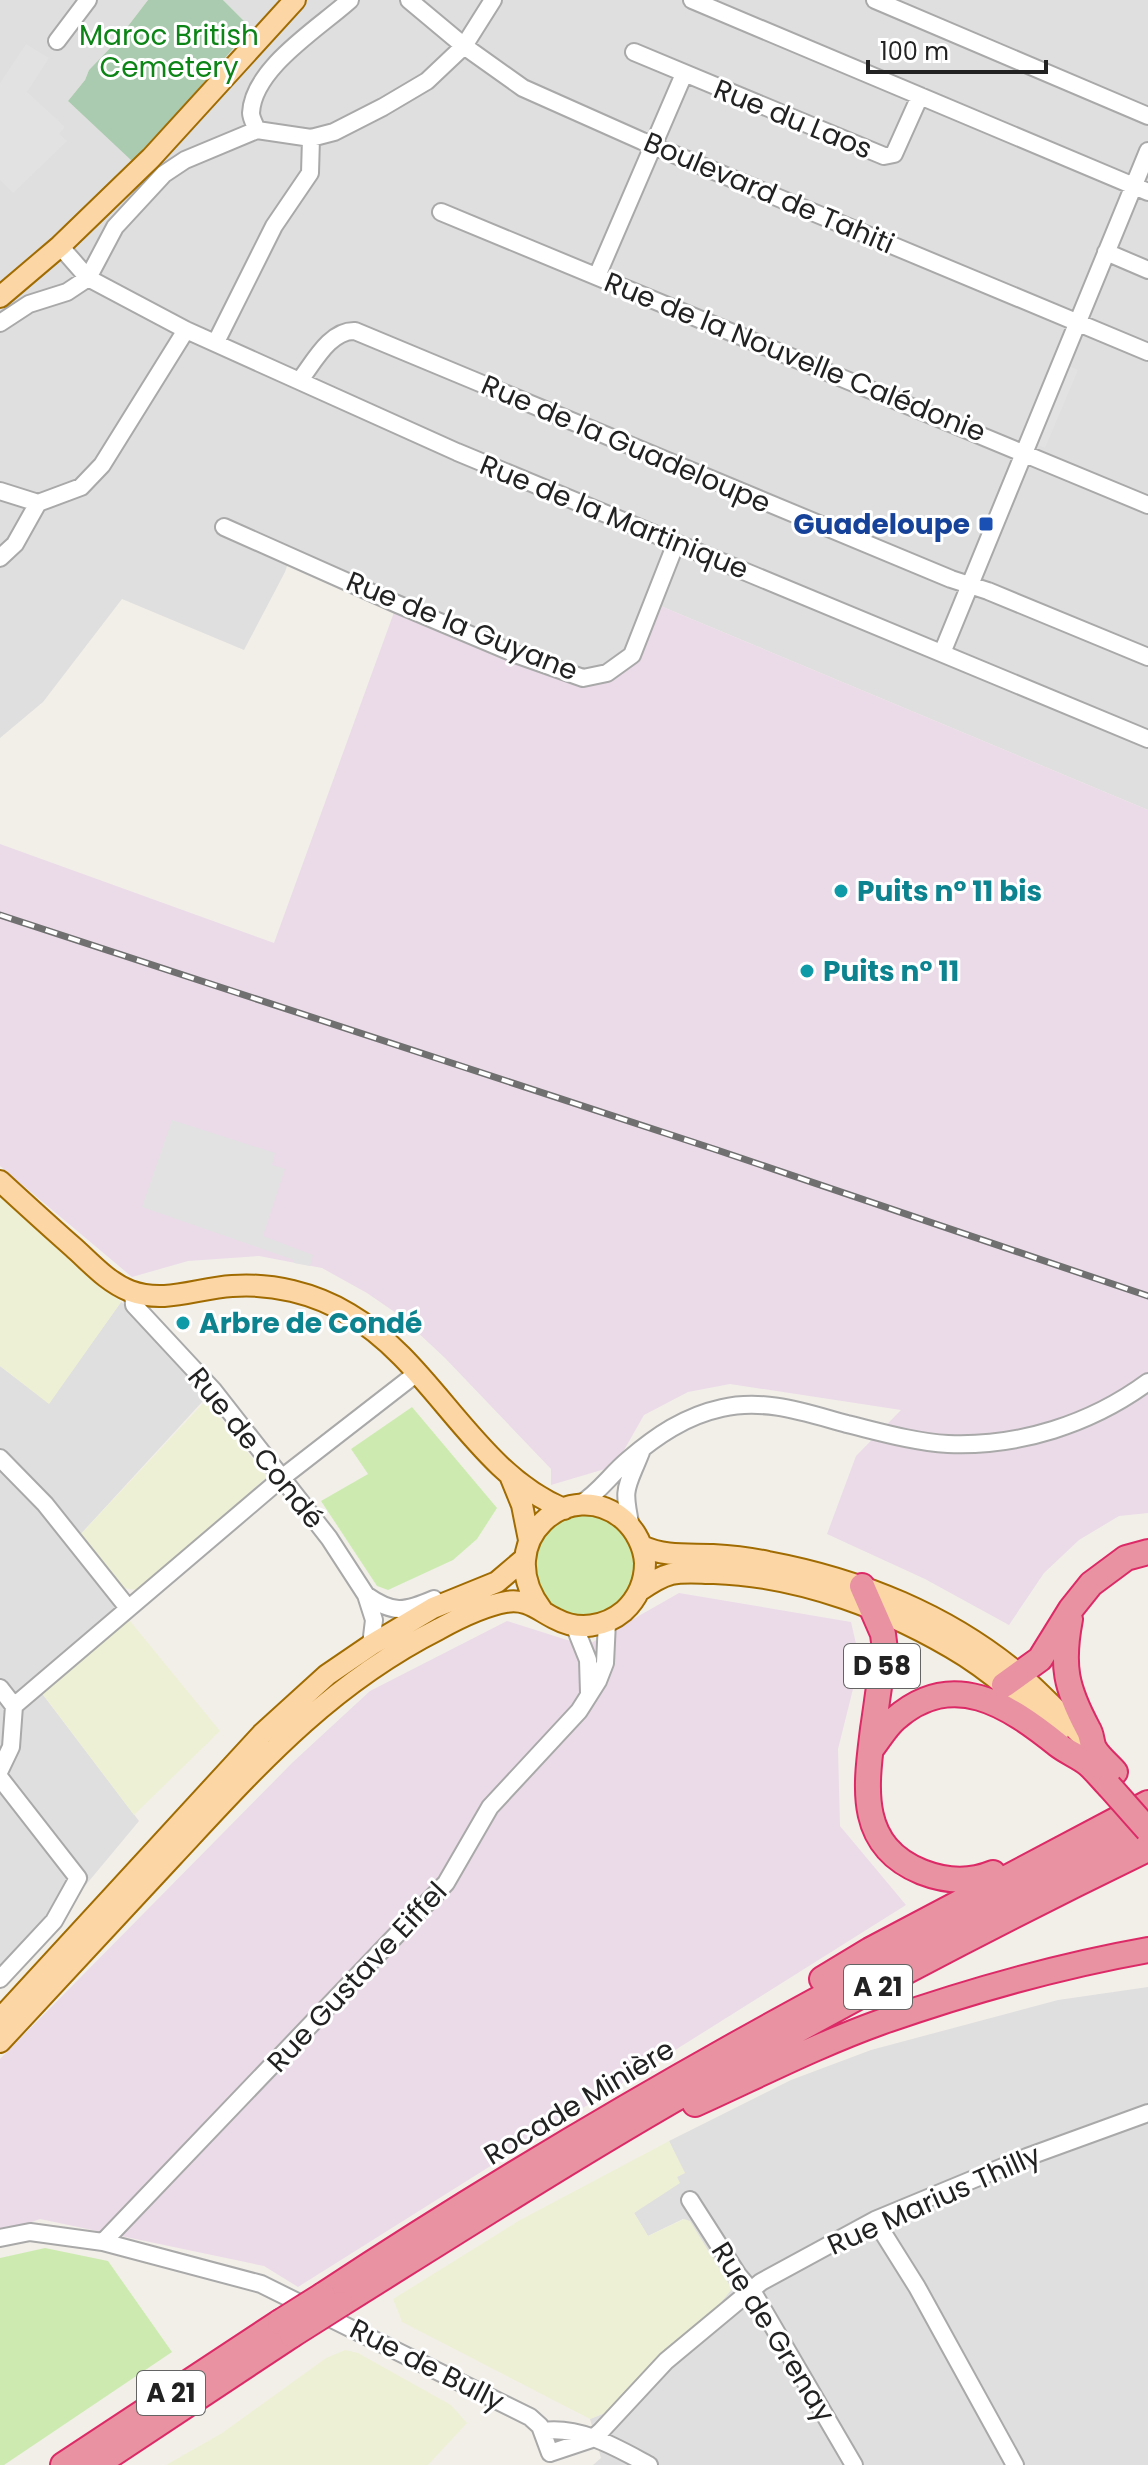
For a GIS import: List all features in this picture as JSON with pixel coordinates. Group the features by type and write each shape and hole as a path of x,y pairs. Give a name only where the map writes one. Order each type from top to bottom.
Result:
{"highway":[{"path":"1012,1680 1040,1659 1071,1609 1091,1584 1126,1558 1148,1552"},
{"name":"D 58","path":"862,1586 883,1634 885,1650 871,1750"},
{"path":"1033,1862 1019,1862 979,1879 955,1880 934,1876 902,1860 879,1836 871,1817 866,1798 871,1750 893,1721 911,1707 929,1698 952,1694 974,1695 997,1702 1017,1712 1074,1757 1090,1754 1091,1734 1076,1709 1065,1673 1064,1649 1071,1609"},
{"name":"D 58","path":"1090,1754 1116,1783 1148,1830"},
{"name":"D 58","path":"1116,1783 1148,1809"},
{"path":"642,2097 755,2021 870,1950 1148,1803"},
{"name":"Rocade Minière","path":"332,2299 511,2176 642,2097 955,1924 1148,1830"},
{"name":"Rocade Minière","path":"63,2465 332,2299 749,2056 966,1939 1148,1849"},
{"path":"613,2136 632,2136 683,2109 881,2022 1033,1976 1148,1950"},
{"name":"Rocade Minière","path":"96,2465 286,2328"}],"main road":[{"path":"0,297 60,246 176,133 295,0"},
{"name":"Rue de Condé","path":"0,1181 109,1279 133,1292"},
{"path":"0,2042 246,1778 309,1715 379,1663 442,1627 507,1602 524,1602 574,1625 607,1622 630,1605 644,1576 642,1546 623,1519 602,1508 571,1507 540,1497 511,1478 386,1341 349,1314 299,1292 270,1287 232,1286 161,1297 133,1292"},
{"path":"511,1478 522,1505 528,1586 542,1610"},
{"path":"0,2019 262,1734 327,1675 433,1608 497,1582 526,1550 550,1516 571,1507"},
{"name":"D 58","path":"642,1546 667,1554 716,1555 800,1568 862,1586 905,1604 946,1625 1012,1680 1090,1754"},
{"name":"D 58","path":"639,1591 674,1573 724,1573 823,1592 873,1610 1012,1680"}],"street":[{"path":"57,41 88,0"},
{"path":"257,130 250,115 265,76 278,61 350,0"},
{"name":"Boulevard de Tahiti","path":"409,0 464,46 523,88 653,146 1148,352"},
{"path":"0,323 29,304 67,292 88,278 115,227 164,174 185,160 257,130 311,138 334,132 427,81 464,46 493,0"},
{"path":"692,0 716,5 920,96 1141,189"},
{"path":"875,0 1148,116"},
{"name":"Rue du Laos","path":"634,52 884,156 894,154 920,96"},
{"path":"597,276 684,74"},
{"path":"216,342 274,226 310,173 311,138"},
{"path":"942,653 1106,252 1141,189 1148,151"},
{"name":"Rue de la Nouvelle Calédonie","path":"441,212 1148,505"},
{"name":"Rue de la Martinique","path":"60,246 88,278 186,330 457,452 1148,739"},
{"path":"1106,252 1148,270"},
{"path":"0,491 38,503 81,487 102,465 186,330"},
{"name":"Rue de la Guadeloupe","path":"300,380 335,335 344,330 355,331 1148,657"},
{"path":"0,558 15,544 38,503"},
{"name":"Rue de la Guyane","path":"224,527 464,632 583,678 607,673 632,655 676,543"},
{"name":"Rue de Condé","path":"133,1292 134,1305 213,1390 329,1538 366,1595 374,1620 371,1645"},
{"path":"14,1706 283,1477 417,1373"},
{"path":"571,1507 591,1498 627,1461 662,1433 694,1415 730,1406 759,1404 791,1409 896,1436 976,1444 1008,1440 1087,1418 1148,1382"},
{"path":"631,1527 624,1497 625,1486 641,1451"},
{"path":"0,1458 45,1504 128,1608"},
{"path":"366,1595 388,1608 400,1610 413,1608 443,1594 471,1592"},
{"name":"Rue Gustave Eiffel","path":"103,2242 446,1883 490,1807 564,1728 589,1695 605,1663 607,1622"},
{"path":"574,1625 588,1660 589,1695"},
{"path":"0,1688 14,1706 11,1747 0,1770"},
{"path":"0,1778 78,1878 54,1921 0,1979"},
{"name":"Rue Marius Thilly","path":"592,2439 666,2361 750,2289 875,2220 1027,2157 1148,2113"},
{"name":"Rue de Grenay","path":"690,2200 750,2289 854,2465"},
{"path":"875,2220 917,2287 1015,2465"},
{"name":"Rue de Bully","path":"0,2238 30,2232 103,2242 261,2284 530,2417 543,2431"},
{"path":"592,2439 548,2459 543,2431 574,2432 607,2443 649,2465"}],"shaded area":[{"path":"0,0 148,0 115,43 89,70 68,101 132,160 251,28 223,0 1148,0 1148,810 658,605 632,655 583,678 290,557 244,650 122,599 43,702 0,738"},
{"path":"26,44 49,58 27,92 65,127 59,134 67,141 13,193 0,180 0,83"},
{"path":"1067,365 1078,370 1045,448 1034,443"},
{"path":"397,604 583,678 632,655 658,605 1148,810 1148,1513 1119,1516 1079,1540 1044,1573 1009,1625 925,1579 827,1534 856,1456 901,1410 730,1384 688,1392 644,1415 615,1466 551,1485 551,1469 445,1358 399,1315 367,1293 322,1268 259,1256 188,1261 132,1277 0,1166 0,844 274,943"},
{"path":"172,1120 275,1153 272,1165 285,1169 263,1236 313,1255 310,1266 294,1263 294,1260 142,1207"},
{"path":"121,1302 146,1320 213,1390 79,1536 136,1607 41,1692 139,1821 0,1988 0,1366 49,1403"},
{"path":"679,1593 851,1622 860,1661 838,1749 840,1826 906,1905 298,2287 264,2266 40,2219 0,2233 0,2059 293,1762 370,1691 507,1621 586,1646"},
{"path":"1148,1987 1148,2465 593,2465 601,2458 590,2419 605,2413 663,2352 718,2306 683,2219 648,2236 634,2213 684,2173 669,2141 791,2080 871,2050 1058,2000"}],"green space":[{"name":"Maroc British Cemetery","path":"148,0 223,0 251,28 132,161 68,101 89,70 115,43"},
{"path":"0,1193 121,1302 49,1404 0,1366"},
{"path":"206,1400 267,1477 137,1590 121,1588 79,1536"},
{"path":"412,1407 497,1508 477,1539 453,1560 388,1590 377,1586 321,1501 368,1474 351,1449"},
{"path":"585,1516 614,1524 628,1538 636,1567 628,1596 614,1610 585,1618 556,1610 542,1596 534,1567 542,1538 556,1524"},
{"path":"126,1616 220,1731 134,1815 41,1692"},
{"path":"669,2141 685,2173 677,2177 680,2183 634,2213 648,2236 684,2219 690,2221 732,2289 718,2306 663,2352 605,2413 590,2419 402,2322 393,2299 520,2220"},
{"path":"45,2248 108,2261 172,2352 0,2465 0,2258"},
{"path":"345,2350 358,2353 451,2405 467,2423 428,2465 166,2465 222,2433 326,2358"}],"railway":[{"path":"0,915 717,1150 1148,1296"}],"place":[{"name":"Guadeloupe","path":"986,524"},
{"name":"Puits n° 11 bis","path":"841,891"},
{"name":"Puits n° 11","path":"807,971"},
{"name":"Arbre de Condé","path":"183,1323"}]}
